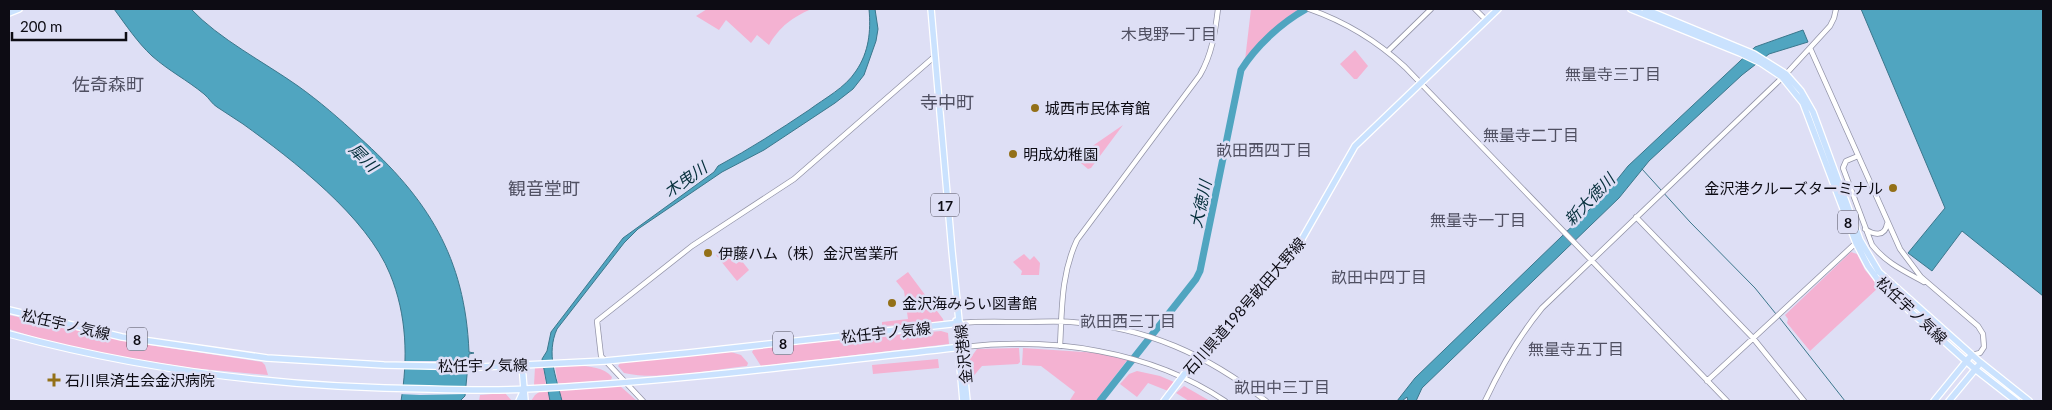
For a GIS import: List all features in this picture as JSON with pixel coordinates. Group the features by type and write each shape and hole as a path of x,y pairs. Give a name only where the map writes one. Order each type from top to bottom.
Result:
{"main road":[{"path":"10,12 20,9"},
{"name":"金沢港線","path":"930,9 960,347 963,401"},
{"name":"石川県道198号畝田大野線","path":"1164,401 1199,356 1302,239 1356,146 1498,9"},
{"name":"松任宇ノ気線","path":"1631,9 1742,51"},
{"name":"松任宇ノ気線","path":"1645,9 1763,61 1784,75 1801,91 1814,112 1868,266 1883,287 1975,369 2016,401"},
{"name":"松任宇ノ気線","path":"1858,241 1888,282 1980,362 2029,401"},
{"name":"松任宇ノ気線","path":"9,310 122,336 267,358 384,365 480,367 605,361 958,324"},
{"name":"松任宇ノ気線","path":"9,334 89,354 216,375 275,382 381,389 524,390 624,382 960,347"},
{"name":"金沢港線","path":"960,347 967,401"},
{"path":"1934,401 1972,354"},
{"path":"1949,401 1980,362"},
{"path":"522,365 526,401"},
{"path":"519,401 524,390"}],"street":[{"path":"1060,346 1062,296 1067,264 1077,240 1200,75 1212,47 1218,9"},
{"path":"1311,9 1349,25 1388,51 1727,401"},
{"path":"1388,51 1431,9"},
{"path":"1475,9 1486,20"},
{"path":"1485,401 1504,360 1542,308 1784,75 1830,26 1836,9"},
{"path":"1810,48 1896,241 1908,261 1932,286 1978,326 1983,334 1984,347 1980,352 1972,354"},
{"path":"643,401 601,356 598,321 692,246 794,179 933,58"},
{"path":"1858,156 1846,161 1843,168 1872,245 1887,261 1932,286"},
{"path":"1636,216 1754,338 1804,401"},
{"path":"1864,228 1872,234 1878,235 1887,227 1887,221"},
{"path":"1707,381 1858,241"},
{"path":"958,324 1061,322 1112,327 1147,335 1199,356 1233,377 1266,401"},
{"path":"960,347 1020,345 1060,346 1094,350 1140,361 1183,377 1225,401"},
{"path":"1980,352 1980,362"}],"shaded area":[{"path":"707,9 811,9 787,23 769,45 757,35 751,43 726,20 719,30 696,16"},
{"path":"1251,9 1301,9 1291,15 1245,60"},
{"path":"1355,50 1368,66 1357,79 1354,79 1340,64"},
{"path":"1123,125 1091,168 1088,169 1075,158"},
{"path":"724,249 736,264 741,260 749,270 737,281 716,255"},
{"path":"1851,252 1857,254 1865,270 1879,287 1810,351 1787,323 1788,319 1785,315"},
{"path":"1024,254 1030,260 1034,256 1040,263 1039,275 1021,275 1022,271 1013,262"},
{"path":"908,272 944,323 882,326 882,322 908,319 904,291 896,281"},
{"path":"9,315 135,343 262,362 268,375 191,368 123,357 50,342 9,329"},
{"path":"941,331 948,333 949,344 761,366 752,352 758,347"},
{"path":"1019,348 1020,362 1018,364 982,366 971,379 969,360 977,349"},
{"path":"1023,348 1099,353 1128,359 1096,401 1072,401 1070,400 1075,392 1041,366 1022,365"},
{"path":"731,352 741,355 748,363 747,366 653,376 624,373 618,366 621,362"},
{"path":"938,359 939,368 873,374 872,365"},
{"path":"543,366 546,385 534,385 535,367"},
{"path":"555,366 593,367 607,372 612,377 611,380 558,384"},
{"path":"1137,371 1160,376 1174,382 1168,391 1148,383 1137,397 1120,384 1129,374"},
{"path":"619,385 637,401 531,401 542,390"},
{"path":"1184,386 1210,401 1189,401 1176,393"},
{"path":"505,393 512,401 479,401 480,395"}],"water":[{"name":"犀川","path":"114,9 191,9 228,40 322,104 405,183 423,207 438,232 451,259 460,287 466,318 469,352 474,353 469,354 465,396 460,401 401,401 405,353 400,305 390,274 379,253 364,232 347,211 305,172 263,138 215,106 204,94 152,56"},
{"path":"869,9 875,9 878,29 876,41 864,75 853,89 764,150 722,172 638,229 624,243 557,329 552,347 552,356 562,401 550,401 542,359 547,351 551,332 623,238 714,172 718,166 787,125 846,83 856,71 864,56 870,25"},
{"path":"1861,9 2043,9 2043,296 1962,231 1932,271 1908,253 1945,208"},
{"path":"1803,30 1808,42 1769,54 1742,75 1649,161 1619,198 1422,388 1416,401 1408,401 1407,397 1402,401 1397,401 1415,378 1589,210 1628,166 1755,47"}],"pier":[{"path":"402,361 471,361 471,371 401,368"},
{"path":"400,387 469,387 468,394 420,395 399,394"}],"waterway":[{"name":"大徳川","path":"1100,401 1196,279 1200,271 1241,70 1254,52 1270,36 1287,21 1306,9"},
{"path":"1642,169 1690,222 1755,288 1776,314"},
{"path":"1779,317 1845,401"}],"place":[{"name":"城西市民体育館","path":"1035,108"},
{"name":"明成幼稚園","path":"1013,154"},
{"name":"金沢港クルーズターミナル","path":"1893,188"},
{"name":"伊藤ハム（株）金沢営業所","path":"708,253"},
{"name":"金沢海みらい図書館","path":"892,303"},
{"name":"石川県済生会金沢病院","path":"54,380"}],"district":[{"name":"木曳野一丁目","path":"1169,33"},
{"name":"無量寺三丁目","path":"1613,73"},
{"name":"佐奇森町","path":"108,84"},
{"name":"寺中町","path":"947,102"},
{"name":"無量寺二丁目","path":"1531,134"},
{"name":"畝田西四丁目","path":"1264,149"},
{"name":"観音堂町","path":"544,188"},
{"name":"無量寺一丁目","path":"1478,219"},
{"name":"畝田中四丁目","path":"1379,276"},
{"name":"畝田西三丁目","path":"1128,320"},
{"name":"無量寺五丁目","path":"1576,348"},
{"name":"畝田中三丁目","path":"1282,386"}],"water label":[{"name":"木曳川","path":"685,179"},
{"name":"新大徳川","path":"1589,199"}]}
